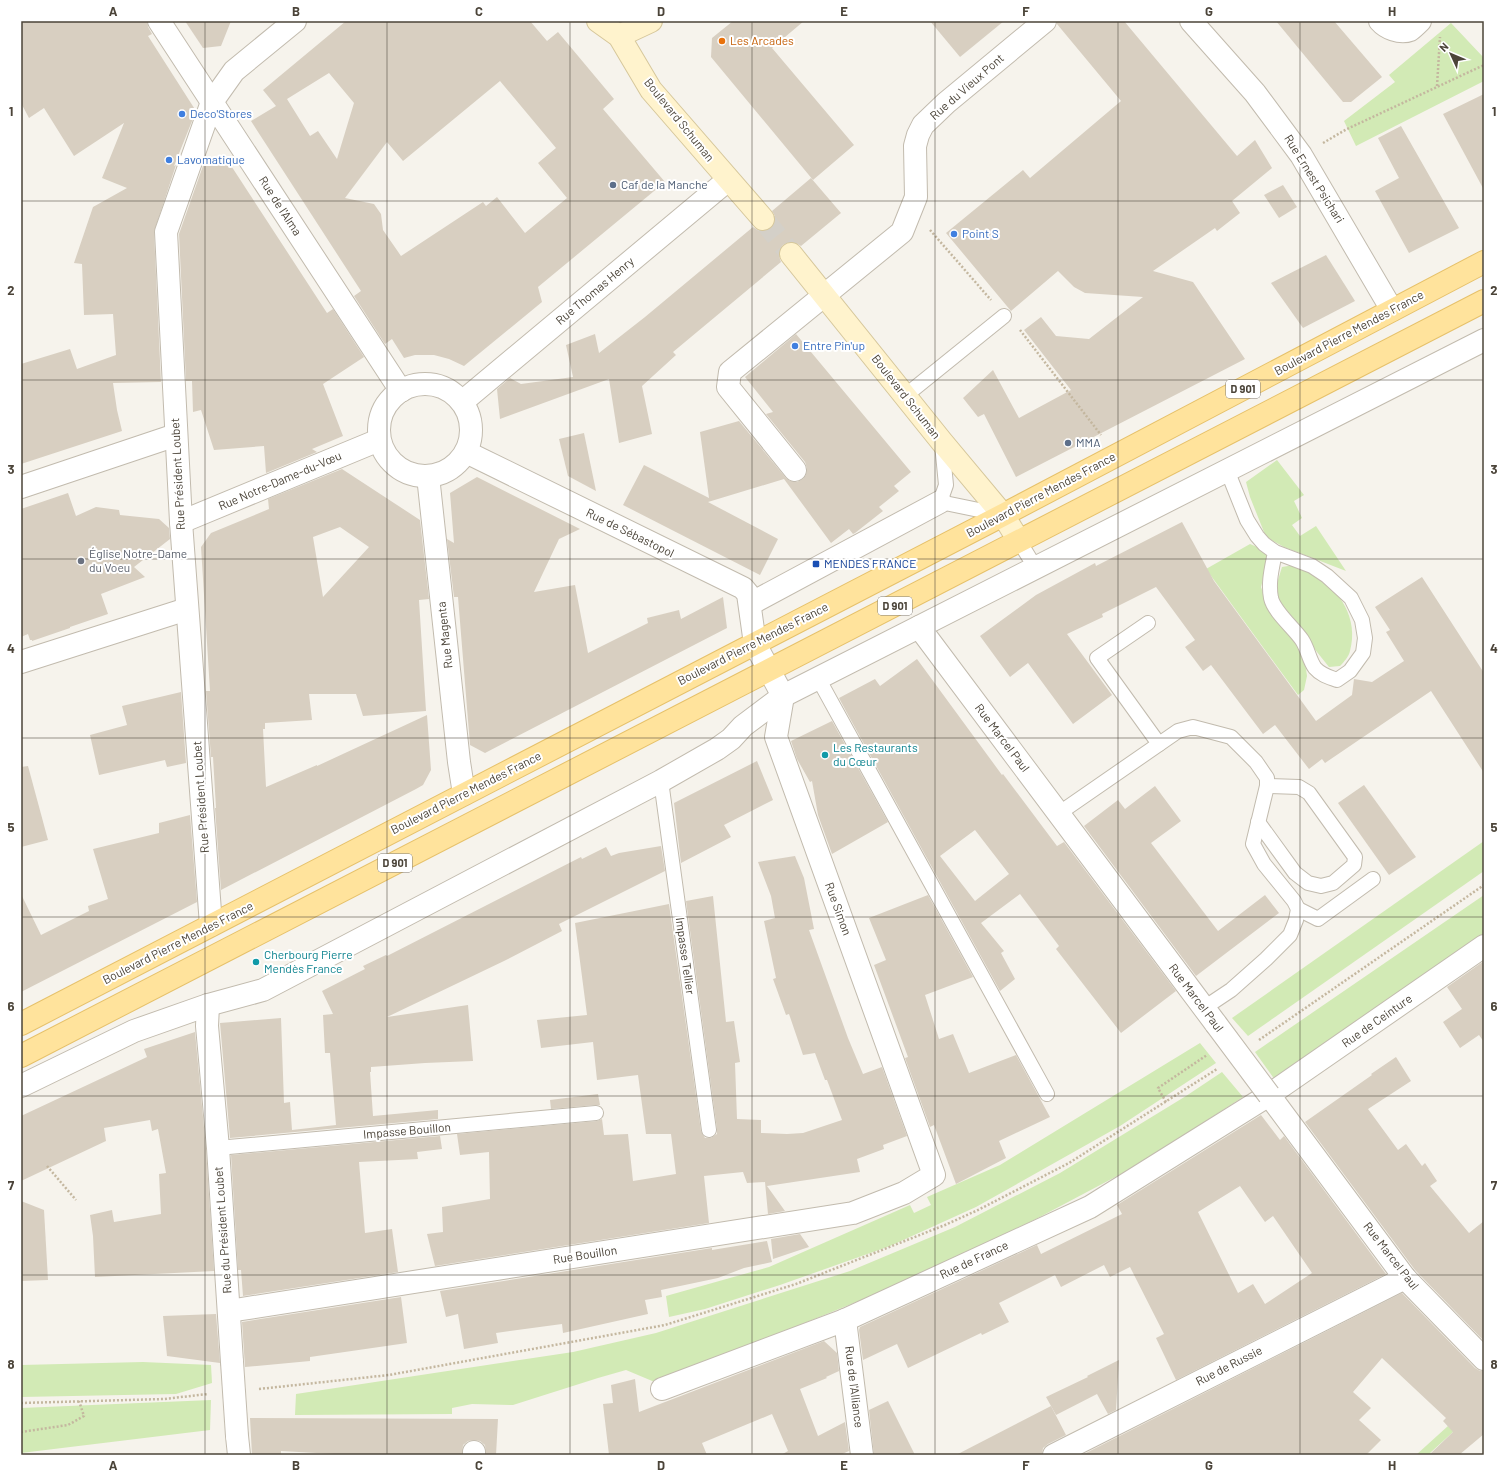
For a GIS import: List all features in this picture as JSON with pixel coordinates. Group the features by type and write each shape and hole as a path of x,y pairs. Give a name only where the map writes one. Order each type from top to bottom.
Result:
{"main road":[{"name":"Boulevard Pierre Mendes France","path":"21,1024 1003,515 1484,262"},
{"name":"D 901","path":"21,1056 1484,301"}],"street":[{"name":"Rue de l'Alma","path":"159,21 401,391"},
{"name":"Rue Président Loubet","path":"211,925 181,522 166,232 212,102 234,71 295,21"},
{"name":"Boulevard Schuman","path":"598,21 619,36 651,90 763,219"},
{"path":"619,36 651,21"},
{"name":"Rue du Vieux Pont","path":"794,470 728,387 730,372 902,232 916,197 915,146 923,125 946,103 1045,21"},
{"name":"Rue Ernest Psichari","path":"1191,21 1255,93 1301,155 1392,310"},
{"path":"1380,21 1384,26 1395,30 1409,30 1420,21"},
{"name":"Rue Thomas Henry","path":"462,402 728,180"},
{"name":"Boulevard Schuman","path":"791,254 942,442 1003,515 1019,541"},
{"path":"21,1086 134,1031 208,1005 263,990 661,781 731,739 743,726 783,696 1484,340"},
{"path":"426,384 440,386 452,392 462,402 468,414 471,426 470,439 466,452 456,464 443,473 428,476 415,475 402,471 392,463 384,452 378,426 382,412 390,400 401,391 413,386 426,384"},
{"path":"21,487 176,435"},
{"name":"Rue Notre-Dame-du-Vœu","path":"181,522 380,440"},
{"name":"Rue de Sébastopol","path":"466,452 743,588 748,594 755,644"},
{"name":"Rue Magenta","path":"428,476 459,762 464,794"},
{"path":"750,604 940,502"},
{"path":"21,662 187,609"},
{"name":"Rue Marcel Paul","path":"919,627 1405,1278 1484,1359"},
{"path":"755,644 783,696"},
{"name":"Rue Simon","path":"783,696 776,737 934,1175"},
{"name":"Rue de Ceinture","path":"1269,1095 1484,946"},
{"name":"Rue du Président Loubet","path":"208,1005 207,1026 218,1148 238,1446"},
{"name":"Rue de France","path":"662,1389 845,1320 1090,1207 1269,1095"},
{"name":"Rue Bouillon","path":"229,1311 853,1212 904,1193 934,1175"},
{"name":"Rue de Russie","path":"1054,1455 1405,1278"},
{"name":"Rue de l'Alliance","path":"845,1320 862,1455"}],"lane":[{"path":"905,396 1004,316"},
{"path":"942,442 946,485 940,502 1003,515"},
{"path":"1227,470 1247,520 1264,544 1275,552 1312,566 1327,576 1351,598 1362,620 1365,638 1363,653 1350,671 1337,680 1324,675 1316,668 1306,652 1303,642 1280,614 1272,600 1269,579 1275,552"},
{"path":"1019,541 1036,567"},
{"path":"1148,623 1097,658 1158,744"},
{"path":"818,678 1048,1094"},
{"path":"1058,814 1178,731 1193,727 1231,737 1256,762 1267,778 1267,786 1253,844 1264,864 1294,901 1298,909 1296,920 1290,935 1231,990 1216,1025"},
{"name":"Impasse Tellier","path":"661,781 709,1130"},
{"path":"1258,822 1295,873 1308,883 1321,886 1333,883 1354,865 1355,857 1309,793 1299,788 1267,786"},
{"path":"1298,909 1318,919 1373,878"},
{"name":"Impasse Bouillon","path":"218,1148 596,1113"}],"path":[{"path":"1437,86 1440,32"},
{"path":"1301,155 1347,129 1484,65"},
{"path":"929,229 1004,316 1009,317 1117,455"},
{"path":"1166,1102 1158,1088 1216,1025"},
{"path":"47,1166 76,1200"},
{"path":"21,1432 68,1425 84,1416 79,1401"}],"green space":[{"path":"1451,23 1484,58 1484,81 1356,146 1344,121 1395,82 1389,75"},
{"path":"1277,460 1304,495 1294,501 1302,518 1292,525 1300,536 1316,526 1346,571 1284,547 1266,537 1250,497 1246,482"},
{"path":"1250,544 1262,549 1269,556 1261,587 1269,608 1292,634 1304,655 1307,676 1304,690 1298,695 1206,569"},
{"path":"1294,565 1310,570 1323,580 1332,588 1345,606 1352,628 1352,639 1349,655 1340,666 1329,667 1313,647 1302,628 1278,600 1278,580 1282,567"},
{"path":"1484,841 1484,871 1248,1036 1232,1018"},
{"path":"1484,895 1484,933 1275,1080 1255,1052"},
{"path":"1200,1043 1216,1063 1120,1126 976,1207 890,1246 780,1285 705,1309 669,1317 666,1296 769,1267 910,1205 914,1213 931,1205 927,1197 1000,1165"},
{"path":"1222,1072 1243,1097 1136,1166 1036,1219 876,1294 657,1383 626,1370 513,1405 472,1404 452,1408 452,1414 295,1415 296,1394 573,1352 656,1333 850,1271 955,1227 1060,1173 1186,1096"},
{"path":"143,1362 211,1365 212,1383 176,1394 21,1397 21,1365"},
{"path":"211,1400 210,1430 21,1453 21,1408"},
{"path":"1448,1426 1454,1431 1430,1453 1432,1455 1416,1455"}],"building":[{"path":"21,21 147,21 148,27 152,34 148,36 196,111 174,166 176,165 154,232 161,382 113,383 122,431 21,464 21,364 70,349 77,369 116,355 113,314 84,315 82,264 74,263 93,207 127,188 102,178 124,123 74,156 44,108 29,118 21,103"},
{"path":"185,21 231,21 221,46 203,48"},
{"path":"346,21 530,21 547,41 558,32 614,99 603,109 665,182 538,287 542,302 464,366 449,359 434,355 415,355 404,358 392,339 385,344 354,296 361,291 251,121 276,106 263,90","holes":["329,73 354,103 337,159 318,131 310,136 287,99","500,81 556,148 538,163 567,198 525,233 497,197 486,206 483,202 401,256 383,230 381,214 374,204 345,198 387,142 403,161"]},
{"path":"733,21 804,21 772,48 854,145 813,180 711,57 712,38"},
{"path":"930,21 1004,21 960,57"},
{"path":"1057,21 1124,21 1237,156 1255,140 1272,168 1232,201 1240,213 1217,231 1215,228 1153,271 1193,282 1245,359 1016,477 984,414 978,417 963,398 993,370 1019,418 1071,390 1024,330 1041,317 1056,336 1089,339 1143,297 1085,293 1074,287 1058,271 1011,311 946,233 1023,170 1030,178 1121,101 1057,24"},
{"path":"1276,21 1334,21 1382,77 1351,102 1343,102"},
{"path":"1484,94 1484,190 1443,114"},
{"path":"1401,126 1459,228 1409,253 1375,191 1399,178 1378,138"},
{"path":"228,161 327,313 333,309 364,357 323,384 343,436 312,449 317,452 266,473 264,446 214,450 201,410 193,412 192,381 186,381 179,234 204,163"},
{"path":"811,178 841,213 801,246 796,243 789,242 783,245 779,250 781,262 673,352 676,355 642,386 652,434 619,443 609,379 500,419 497,389 510,378 521,384 573,377 566,345 595,334 599,353 645,317 753,227 759,231 771,229 775,223 775,216 772,211"},
{"path":"1283,185 1297,207 1279,218 1264,195"},
{"path":"1326,255 1355,301 1303,328 1271,283"},
{"path":"796,334 911,472 894,486 899,491 879,507 883,511 855,533 853,534 849,529 831,543 784,479 708,502 778,539 760,575 623,505 644,465 709,498 700,432 739,421 786,478 790,481 797,482 803,479 806,475 807,468 805,462 766,414 773,412 745,377"},
{"path":"584,433 596,491 568,476 559,439"},
{"path":"342,469 420,520 429,599 419,600 426,711 363,716 356,694 309,694 312,720 265,723 265,729 263,729 266,787 317,766 427,715 431,770 423,785 416,789 221,890 213,757 211,757 206,691 210,691 201,547 211,533 269,509 268,499","holes":["340,527 369,547 323,597 313,537"]},
{"path":"477,477 580,529 559,539 534,592 575,585 588,653 648,623 647,618 679,610 681,619 723,597 727,628 485,753 470,745 458,597 454,597 447,539 454,543 450,493"},
{"name":"Église Notre-Dame du Voeu","path":"68,493 76,516 96,507 119,510 120,515 159,519 169,528 170,539 134,567 145,577 101,594 108,614 32,641 30,640 28,634 21,637 21,509"},
{"path":"1182,522 1214,581 1316,721 1352,695 1354,679 1372,682 1404,661 1386,632 1390,630 1375,607 1422,577 1484,673 1484,773 1431,691 1325,763 1322,759 1309,769 1275,725 1263,734 1211,665 1203,671 1185,647 1195,640 1156,587 1102,614 1103,617 1067,634 1112,695 1073,724 1028,663 1010,677 980,636 1036,595 1095,563 1096,566"},
{"path":"917,659 1002,775 1003,774 1057,846 1064,842 1176,991 1121,1033 1056,949 1059,946 1020,894 981,923 1004,951 1001,953 1015,979 1000,991 839,698 875,679 880,686","holes":["975,830 1009,874 975,901 940,856"]},
{"path":"181,692 186,763 167,767 165,760 99,775 90,735 127,725 122,706"},
{"path":"832,721 888,822 832,854 818,815 812,781 810,782 797,759 791,741"},
{"path":"757,761 773,800 724,825 731,837 681,863 674,803"},
{"path":"28,766 48,840 21,847 21,767"},
{"path":"1364,785 1416,857 1389,875 1338,803"},
{"path":"1155,786 1181,821 1151,843 1218,931 1265,895 1279,913 1196,976 1084,826 1118,800 1125,809"},
{"path":"190,815 197,902 21,992 21,894 41,935 89,911 88,906 108,899 93,849 159,833 159,823"},
{"path":"661,846 665,871 559,924 562,931 504,961 387,1017 468,1005 473,1061 371,1067 370,1072 373,1116 438,1110 438,1119 230,1138 220,1023 281,1018 284,1103 290,1102 292,1130 336,1125 330,1053 325,1053 323,1015 333,1014 322,991 365,969 363,966 386,955 387,956 581,857 582,859 606,847 611,856 619,853"},
{"path":"795,856 804,878 814,929 809,930 848,1038 863,1074 882,1067 907,1136 883,1145 884,1149 857,1159 860,1172 767,1186 785,1211 768,1214 765,1182 747,1183 743,1172 704,1176 709,1223 435,1266 427,1234 443,1232 442,1207 490,1199 489,1152 460,1155 457,1134 597,1121 602,1119 604,1135 628,1134 633,1181 676,1174 671,1134 646,1134 638,1075 597,1080 593,1042 541,1048 537,1020 587,1015 575,923 669,904 701,1131 705,1138 711,1138 717,1134 717,1129 686,901 713,896 726,1022 734,1021 740,1062 735,1063 737,1119 761,1120 761,1133 787,1134 803,1133 842,1120 815,1053 803,1055 789,1014 786,1015 773,979 776,978 764,921 775,918 771,896 758,862"},
{"path":"928,895 973,977 925,995 939,1039 953,1034 969,1073 1016,1055 1050,1117 999,1141 1006,1158 956,1184 934,1125 930,1127 905,1058 908,1057 874,965 886,960 869,918"},
{"path":"1484,961 1484,1042 1479,1035 1460,1048 1443,1022 1462,1009 1447,987"},
{"path":"195,1032 206,1149 214,1271 95,1277 93,1236 90,1215 112,1210 114,1222 161,1214 159,1174 166,1173 158,1129 152,1131 150,1120 104,1128 106,1141 21,1181 21,1116 147,1057 144,1049"},
{"path":"1396,1057 1411,1081 1368,1109 1398,1150 1406,1144 1422,1166 1425,1163 1437,1181 1430,1186 1469,1233 1484,1221 1484,1341 1415,1270 1305,1122"},
{"path":"598,1094 600,1105 551,1109 550,1100"},
{"path":"1261,1115 1280,1140 1284,1136 1386,1274 1176,1380 1156,1338 1164,1334 1130,1267 1110,1277 1104,1265 1061,1287 1055,1275 999,1303 1009,1322 982,1335 981,1333 908,1368 897,1344 863,1360 859,1330 860,1327 1037,1245 1041,1254 1122,1214 1117,1205","holes":["1240,1186 1265,1222 1273,1216 1312,1273 1265,1304 1253,1284 1238,1293 1198,1212"]},
{"path":"440,1136 442,1149 417,1152 418,1159 359,1162 365,1233 392,1229 398,1272 243,1296 241,1270 238,1270 231,1155"},
{"path":"21,1201 44,1210 48,1280 21,1281"},
{"path":"800,1234 809,1247 773,1259 771,1239"},
{"path":"767,1241 772,1262 744,1268 718,1278 661,1290 662,1297 645,1300 648,1314 563,1333 562,1324 496,1333 498,1343 464,1349 458,1314 446,1317 440,1291 712,1248 712,1250"},
{"path":"1402,1293 1475,1368 1480,1371 1484,1371 1484,1434 1459,1455 1429,1455 1453,1432 1443,1421 1446,1418 1382,1358 1353,1392 1371,1408 1359,1420 1381,1440 1366,1455 1082,1455"},
{"path":"401,1297 407,1343 310,1357 310,1361 245,1367 242,1322"},
{"path":"216,1314 220,1363 167,1356 163,1316"},
{"path":"824,1341 837,1353 839,1371 826,1377 827,1378 800,1389 818,1436 845,1422 849,1451 840,1455 781,1455 788,1451 772,1414 702,1443 707,1455 609,1455 603,1404 613,1403 611,1385 635,1379 639,1412"},
{"path":"1119,1360 1116,1410 1108,1414 1097,1394 1056,1415 1046,1397"},
{"path":"888,1401 915,1455 874,1455 869,1410"},
{"path":"1051,1406 1066,1435 1043,1448 1042,1455 956,1455"},
{"path":"250,1418 498,1419 496,1455 486,1455 485,1445 480,1441 474,1440 468,1441 463,1445 462,1455 352,1455 281,1451 281,1455 252,1455"}],"tunnel":[{"path":"763,219 791,254"}],"place":[{"name":"Les Arcades","path":"722,41"},
{"name":"Deco'Stores","path":"182,114"},
{"name":"Lavomatique","path":"169,160"},
{"name":"Caf de la Manche","path":"613,185"},
{"name":"Point S","path":"954,234"},
{"name":"Entre Pin'up","path":"795,346"},
{"name":"MMA","path":"1068,443"},
{"name":"Église Notre-Dame du Voeu","path":"81,561"},
{"name":"MENDES FRANCE","path":"816,564"},
{"name":"Les Restaurants du Cœur","path":"825,755"},
{"name":"Cherbourg Pierre Mendès France","path":"256,962"}]}
